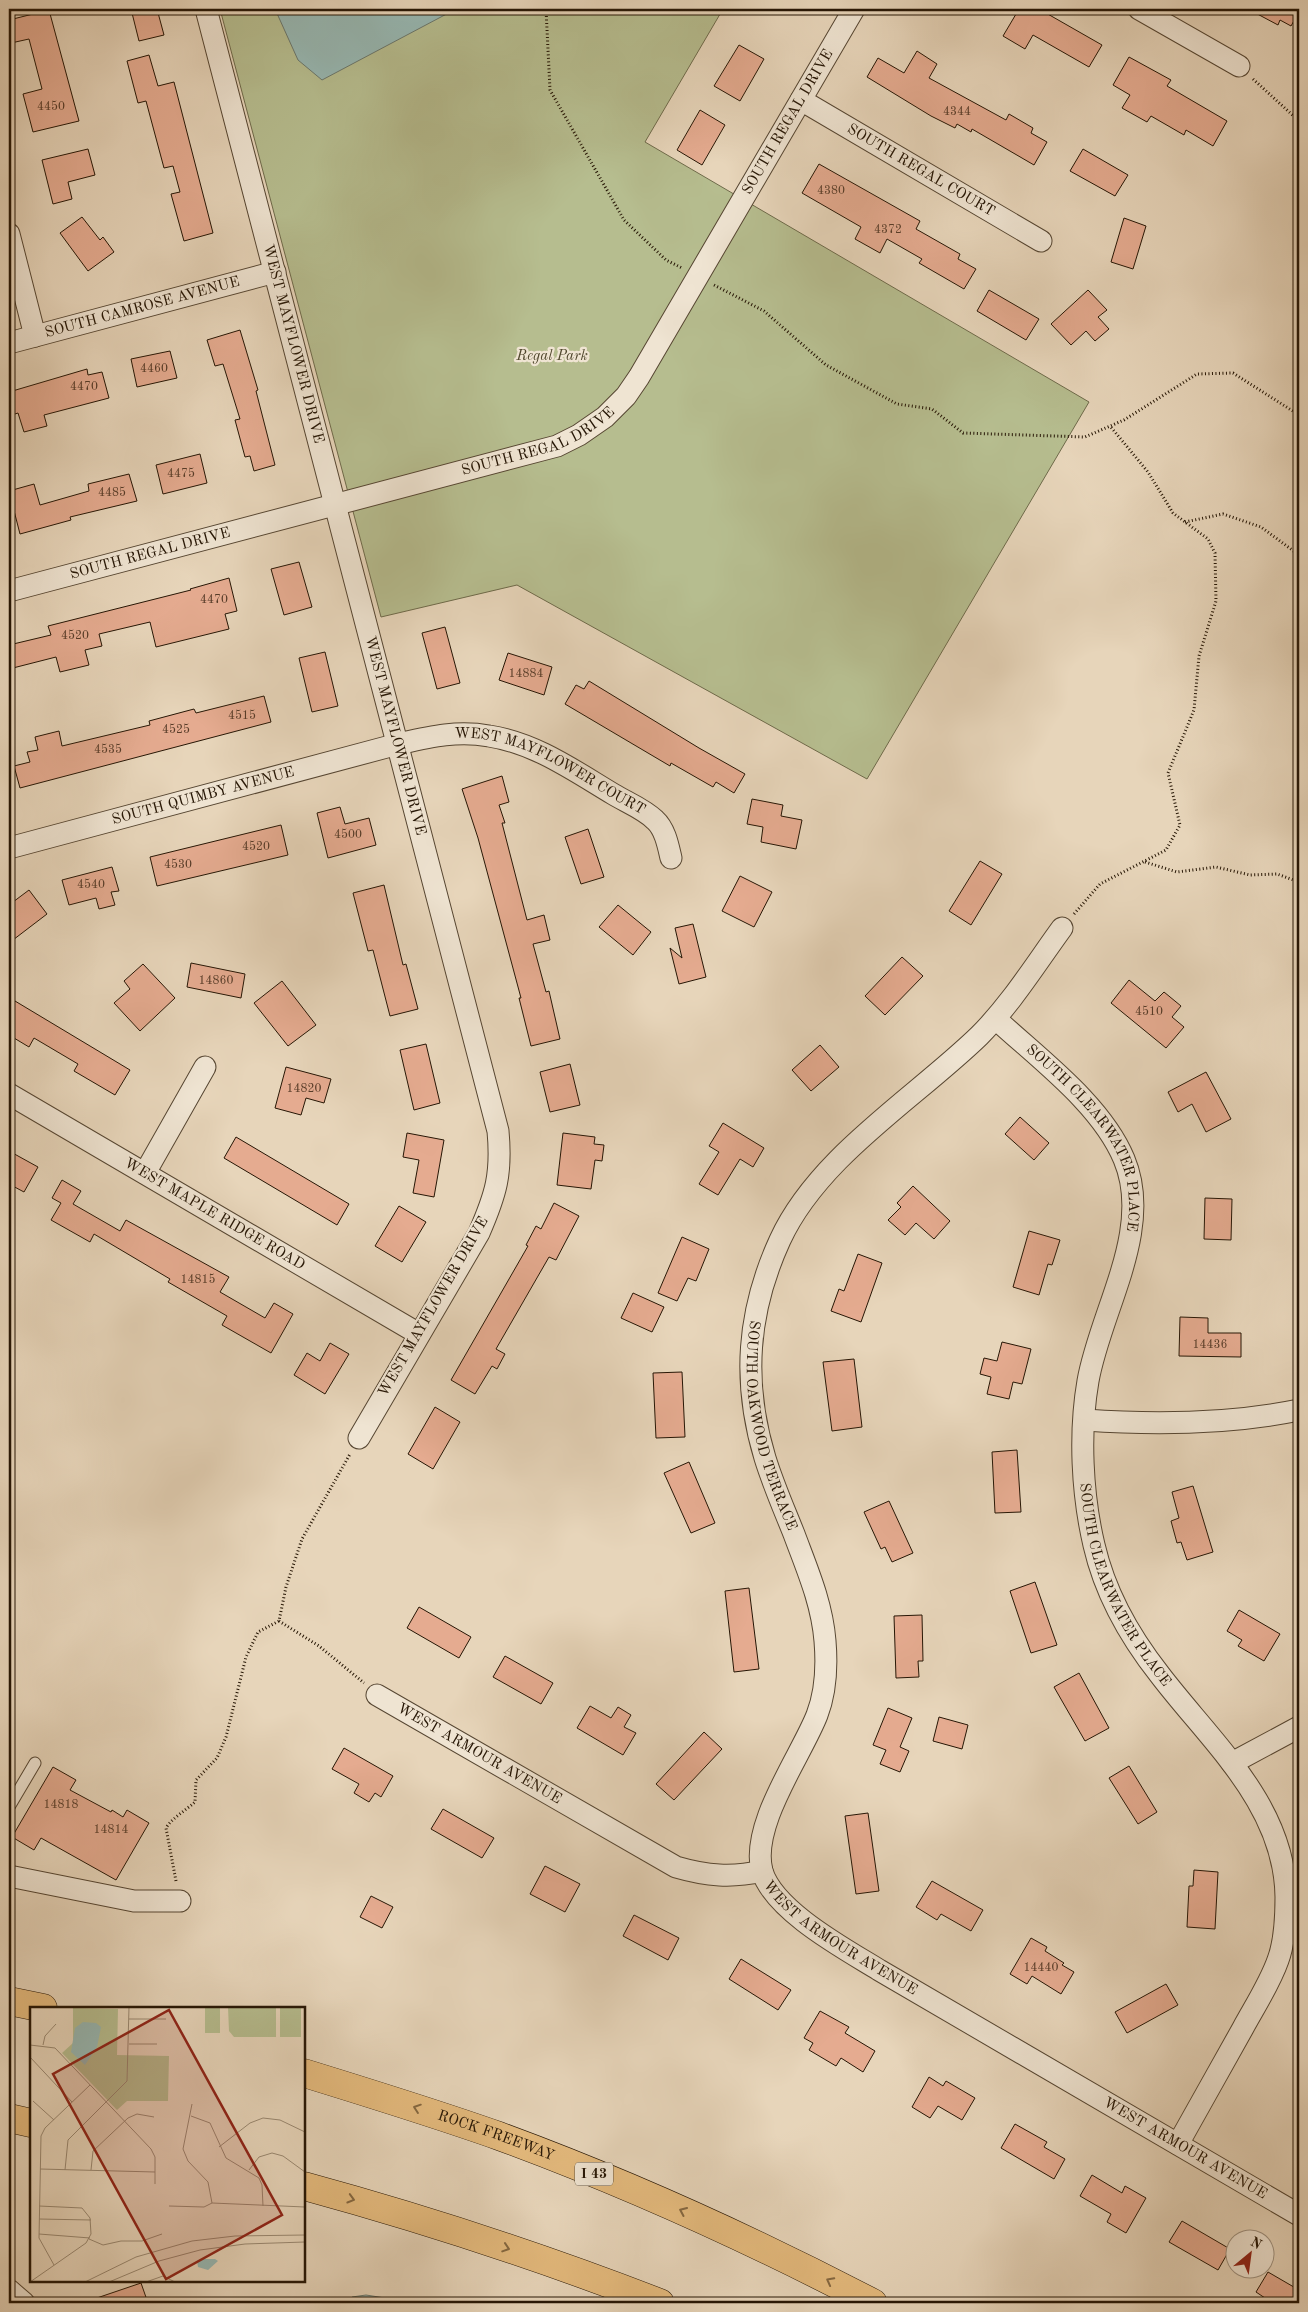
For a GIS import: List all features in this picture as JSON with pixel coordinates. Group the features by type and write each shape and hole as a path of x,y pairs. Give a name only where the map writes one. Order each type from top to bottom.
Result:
{"highway":[{"path":"9,2002 37,2007"},
{"name":"ROCK FREEWAY","path":"305,2073 405,2104 500,2137 637,2191 793,2262 873,2303"},
{"path":"9,2118 30,2122"},
{"path":"305,2186 469,2235 541,2259 660,2303"}],"street":[{"name":"WEST MAYFLOWER DRIVE","path":"206,9 496,1116 500,1159 497,1185 479,1233 359,1438"},
{"name":"SOUTH REGAL DRIVE","path":"9,591 548,448 579,435 605,417 626,396 854,9"},
{"path":"1139,9 1239,66"},
{"name":"SOUTH REGAL COURT","path":"801,100 1041,241"},
{"path":"9,234 35,336"},
{"name":"SOUTH CAMROSE AVENUE","path":"9,342 275,272"},
{"name":"WEST MAYFLOWER COURT","path":"398,744 440,734 461,733 516,741 536,749 655,820 662,829 671,858"},
{"name":"SOUTH QUIMBY AVENUE","path":"9,848 398,744"},
{"name":"SOUTH OAKWOOD TERRACE","path":"762,1871 761,1856 766,1828 775,1798 820,1706 824,1690 825,1650 819,1604 766,1460 756,1423 750,1359 752,1331 756,1305 767,1270 781,1238 820,1180 857,1143 996,1019 1062,928"},
{"name":"SOUTH CLEARWATER PLACE","path":"996,1019 1073,1090 1094,1113 1114,1139 1129,1173 1132,1188 1132,1207 1128,1246 1091,1368 1085,1420 1086,1492 1095,1549 1108,1588 1128,1629 1159,1674 1232,1763 1263,1808 1276,1845 1284,1878 1285,1929 1279,1959 1261,1996 1178,2144"},
{"path":"145,1173 205,1067"},
{"name":"WEST MAPLE RIDGE ROAD","path":"9,1094 419,1334"},
{"path":"1085,1420 1119,1422 1220,1420 1267,1416 1299,1410"},
{"name":"WEST ARMOUR AVENUE","path":"378,1695 676,1867 700,1874 721,1876 742,1875 762,1871 770,1888 815,1931 1299,2215"},
{"path":"1232,1763 1299,1727"},
{"path":"9,1876 134,1901 180,1900"}],"lane":[{"path":"9,1807 35,1763"}],"path":[{"path":"546,9 550,90 624,220 666,260 764,311 826,365 897,404 932,409 963,433 1085,437 1124,420 1197,374 1233,373 1299,415"},
{"path":"1239,66 1299,121"},
{"path":"1062,928 1100,884 1166,850 1180,825 1168,772 1194,710 1199,656 1216,601 1215,553 1208,540 1173,513 1148,472 1110,426"},
{"path":"1184,522 1222,514 1261,527 1299,555"},
{"path":"1144,862 1177,872 1216,867 1250,875 1277,874 1299,882"},
{"path":"279,1621 286,1587 302,1539 359,1438"},
{"path":"279,1621 320,1646 378,1695"},
{"path":"180,1900 166,1828 170,1821 180,1816 195,1802 196,1780 217,1758 226,1737 246,1657 258,1632 279,1621"}],"green space":[{"name":"Regal Park","path":"220,9 723,9 645,142 1089,402 867,779 517,585 381,617"}],"water":[{"path":"275,9 456,9 322,80 298,60"},
{"path":"366,2295 385,2298 399,2303 350,2303 352,2297"}],"building":[{"path":"131,9 157,9 164,35 139,41"},
{"path":"1019,9 1039,9 1102,45 1089,67 1033,35 1025,49 1003,36"},
{"path":"1248,9 1299,9 1299,12 1291,26 1280,20 1278,25"},
{"path":"49,10 79,121 33,132 23,94 42,89 29,39 11,43 9,20"},
{"path":"739,45 764,59 740,101 714,86"},
{"path":"917,51 937,64 929,78 1006,120 1009,114 1033,128 1031,133 1047,142 1034,165 972,129 971,132 957,124 955,128 931,116 867,77 878,58 904,73"},
{"path":"149,55 158,86 174,82 213,233 184,241 171,194 180,192 173,166 164,168 146,101 138,103 127,61"},
{"path":"1129,57 1171,80 1167,86 1227,121 1213,146 1186,130 1184,135 1151,116 1147,122 1122,108 1130,95 1113,85"},
{"path":"700,110 725,125 702,165 677,150"},
{"path":"88,149 95,175 68,182 72,199 53,204 42,160"},
{"path":"1083,149 1128,175 1115,196 1070,171"},
{"path":"819,164 920,221 916,229 960,254 958,259 976,269 964,289 919,263 922,259 887,239 880,253 855,239 861,227 802,193"},
{"path":"82,217 100,240 103,237 114,252 88,271 60,233"},
{"path":"1124,218 1146,226 1133,269 1111,262"},
{"path":"989,290 1039,319 1026,340 977,311"},
{"path":"1088,290 1107,310 1098,317 1109,329 1095,341 1086,331 1071,345 1051,324"},
{"path":"240,330 258,390 256,391 275,465 254,471 250,456 245,457 235,420 240,419 223,364 215,366 207,340"},
{"path":"170,351 177,378 137,387 131,359"},
{"path":"87,369 88,375 102,372 109,398 44,415 47,426 24,432 18,413 9,416 9,392"},
{"path":"200,454 207,483 163,494 156,465"},
{"path":"129,474 137,501 70,517 71,520 20,534 9,491 34,484 40,505 89,491 88,484"},
{"path":"299,562 312,607 284,615 271,569"},
{"path":"229,578 237,611 225,614 229,629 156,647 150,622 99,634 102,646 85,650 89,665 60,672 56,657 9,669 9,645 51,635 48,626 191,590"},
{"path":"445,627 460,683 437,689 422,633"},
{"path":"325,652 338,706 312,712 299,658"},
{"path":"508,653 552,667 544,695 499,680"},
{"path":"589,681 745,774 734,793 716,782 713,787 671,763 670,766 565,704 576,685 584,689"},
{"path":"264,696 271,722 20,788 14,766 30,762 27,752 38,750 35,737 59,731 62,746 150,725 149,721 194,709 196,713"},
{"path":"502,776 509,802 499,805 505,823 502,823 527,920 544,915 550,940 533,944 546,992 549,991 560,1039 531,1046 519,998 521,998 478,838 462,789"},
{"path":"752,799 783,805 781,816 802,820 796,849 761,842 763,827 747,824"},
{"path":"340,807 345,824 369,818 376,845 328,858 317,813"},
{"path":"281,825 288,855 157,886 150,857"},
{"path":"588,829 604,877 581,884 565,837"},
{"path":"980,861 1002,874 971,925 949,911"},
{"path":"112,867 119,891 111,892 115,905 99,909 96,898 69,905 62,880"},
{"path":"740,876 772,892 754,927 722,911"},
{"path":"384,885 403,965 406,964 418,1009 390,1016 373,950 368,951 353,893"},
{"path":"29,890 47,914 9,943 9,905"},
{"path":"618,905 651,932 633,955 599,927"},
{"path":"693,924 706,977 679,984 670,948 682,958 675,928"},
{"path":"902,957 923,976 885,1015 865,996"},
{"path":"191,963 245,974 241,998 187,987"},
{"path":"143,964 175,998 140,1031 114,1003 130,989 124,981"},
{"path":"1129,980 1155,1001 1164,992 1181,1006 1172,1017 1184,1027 1166,1048 1111,1003"},
{"path":"282,981 316,1025 288,1046 254,1003"},
{"path":"15,1001 130,1070 115,1095 74,1071 78,1064 34,1038 29,1047 9,1035 9,1012"},
{"path":"426,1044 440,1103 414,1110 400,1050"},
{"path":"820,1045 839,1067 811,1091 792,1070"},
{"path":"570,1064 580,1105 550,1112 540,1072"},
{"path":"286,1067 331,1079 324,1103 306,1098 301,1115 275,1108"},
{"path":"1206,1072 1231,1119 1206,1132 1192,1104 1178,1112 1168,1092"},
{"path":"1020,1117 1049,1143 1034,1160 1005,1134"},
{"path":"723,1123 764,1148 753,1167 740,1159 718,1195 699,1184 719,1152 709,1146"},
{"path":"407,1133 444,1140 434,1197 413,1193 419,1160 403,1157"},
{"path":"563,1133 595,1137 594,1144 604,1145 602,1161 595,1160 591,1189 557,1185"},
{"path":"236,1137 349,1204 337,1225 224,1158"},
{"path":"9,1151 38,1167 24,1192 9,1184"},
{"path":"62,1180 81,1191 73,1204 120,1231 126,1220 229,1277 220,1292 265,1318 274,1303 293,1314 271,1353 222,1325 227,1316 168,1282 170,1279 94,1234 90,1242 51,1220 61,1203 52,1198"},
{"path":"913,1186 950,1221 934,1239 916,1223 905,1235 888,1220 901,1207 897,1203"},
{"path":"1205,1198 1232,1199 1231,1240 1204,1239"},
{"path":"554,1203 579,1216 556,1260 549,1257 496,1349 505,1354 497,1369 492,1366 475,1394 451,1380 528,1246 526,1245 536,1226 541,1229"},
{"path":"399,1206 426,1222 402,1262 375,1246"},
{"path":"1029,1231 1060,1240 1052,1265 1048,1264 1039,1295 1013,1287"},
{"path":"682,1237 709,1249 696,1281 688,1278 677,1301 658,1293"},
{"path":"858,1254 882,1263 861,1322 831,1311 839,1289 844,1291"},
{"path":"633,1293 664,1307 652,1332 621,1318"},
{"path":"1180,1317 1208,1318 1208,1333 1241,1333 1241,1357 1179,1356"},
{"path":"1002,1342 1031,1349 1022,1384 1013,1382 1009,1399 987,1394 991,1377 980,1374 984,1358 997,1361"},
{"path":"330,1343 349,1354 325,1394 294,1375 307,1353 320,1361"},
{"path":"854,1359 862,1427 832,1431 823,1362"},
{"path":"682,1372 685,1437 656,1438 653,1373"},
{"path":"435,1407 460,1422 433,1469 408,1454"},
{"path":"1017,1450 1021,1512 995,1513 992,1452"},
{"path":"689,1462 715,1523 691,1533 664,1473"},
{"path":"1193,1486 1213,1552 1187,1560 1181,1542 1177,1543 1171,1521 1179,1518 1172,1492"},
{"path":"889,1501 913,1553 892,1562 885,1547 881,1549 864,1512"},
{"path":"1035,1582 1057,1645 1031,1653 1010,1591"},
{"path":"749,1588 759,1669 734,1672 725,1591"},
{"path":"419,1607 471,1637 459,1658 407,1628"},
{"path":"1239,1610 1280,1634 1264,1661 1238,1646 1242,1640 1227,1631"},
{"path":"922,1615 923,1661 918,1661 919,1677 896,1678 894,1616"},
{"path":"505,1656 553,1683 541,1704 493,1677"},
{"path":"1079,1673 1109,1728 1085,1741 1054,1687"},
{"path":"590,1706 611,1718 618,1707 631,1715 624,1727 636,1733 623,1755 577,1728"},
{"path":"888,1708 912,1718 900,1747 909,1751 900,1772 880,1764 886,1750 873,1745"},
{"path":"939,1717 968,1725 962,1749 933,1741"},
{"path":"704,1732 722,1749 674,1800 656,1784"},
{"path":"344,1748 393,1776 381,1797 375,1793 369,1802 354,1793 359,1784 332,1769"},
{"path":"1129,1766 1157,1812 1138,1824 1109,1778"},
{"path":"53,1767 76,1780 70,1790 111,1812 112,1810 123,1817 127,1810 149,1823 116,1880 41,1838 34,1850 12,1837"},
{"path":"443,1809 494,1838 482,1858 431,1829"},
{"path":"868,1813 879,1891 856,1894 845,1816"},
{"path":"545,1866 580,1884 565,1912 530,1894"},
{"path":"1194,1870 1218,1872 1215,1929 1187,1927 1189,1886 1193,1886"},
{"path":"932,1881 983,1910 971,1931 941,1914 937,1920 916,1907"},
{"path":"371,1896 393,1907 382,1928 360,1917"},
{"path":"634,1915 679,1938 668,1960 623,1936"},
{"path":"1031,1938 1047,1947 1045,1951 1074,1972 1061,1994 1032,1976 1027,1984 1010,1974"},
{"path":"741,1959 791,1990 778,2010 729,1979"},
{"path":"1166,1984 1178,2005 1127,2033 1115,2012"},
{"path":"820,2011 849,2027 845,2033 875,2051 863,2072 841,2058 836,2066 809,2050 813,2043 804,2038"},
{"path":"929,2077 943,2086 946,2081 975,2098 962,2120 938,2106 930,2118 912,2107"},
{"path":"1015,2124 1047,2142 1044,2147 1065,2159 1054,2179 1001,2148"},
{"path":"1092,2175 1122,2193 1125,2186 1146,2198 1126,2233 1107,2222 1111,2214 1080,2196"},
{"path":"1182,2221 1226,2247 1226,2256 1218,2270 1169,2242"},
{"path":"1276,2277 1299,2290 1299,2303 1262,2303 1265,2298 1256,2292 1263,2280 1276,2280"},
{"path":"141,2283 148,2303 88,2303 88,2301"}]}
